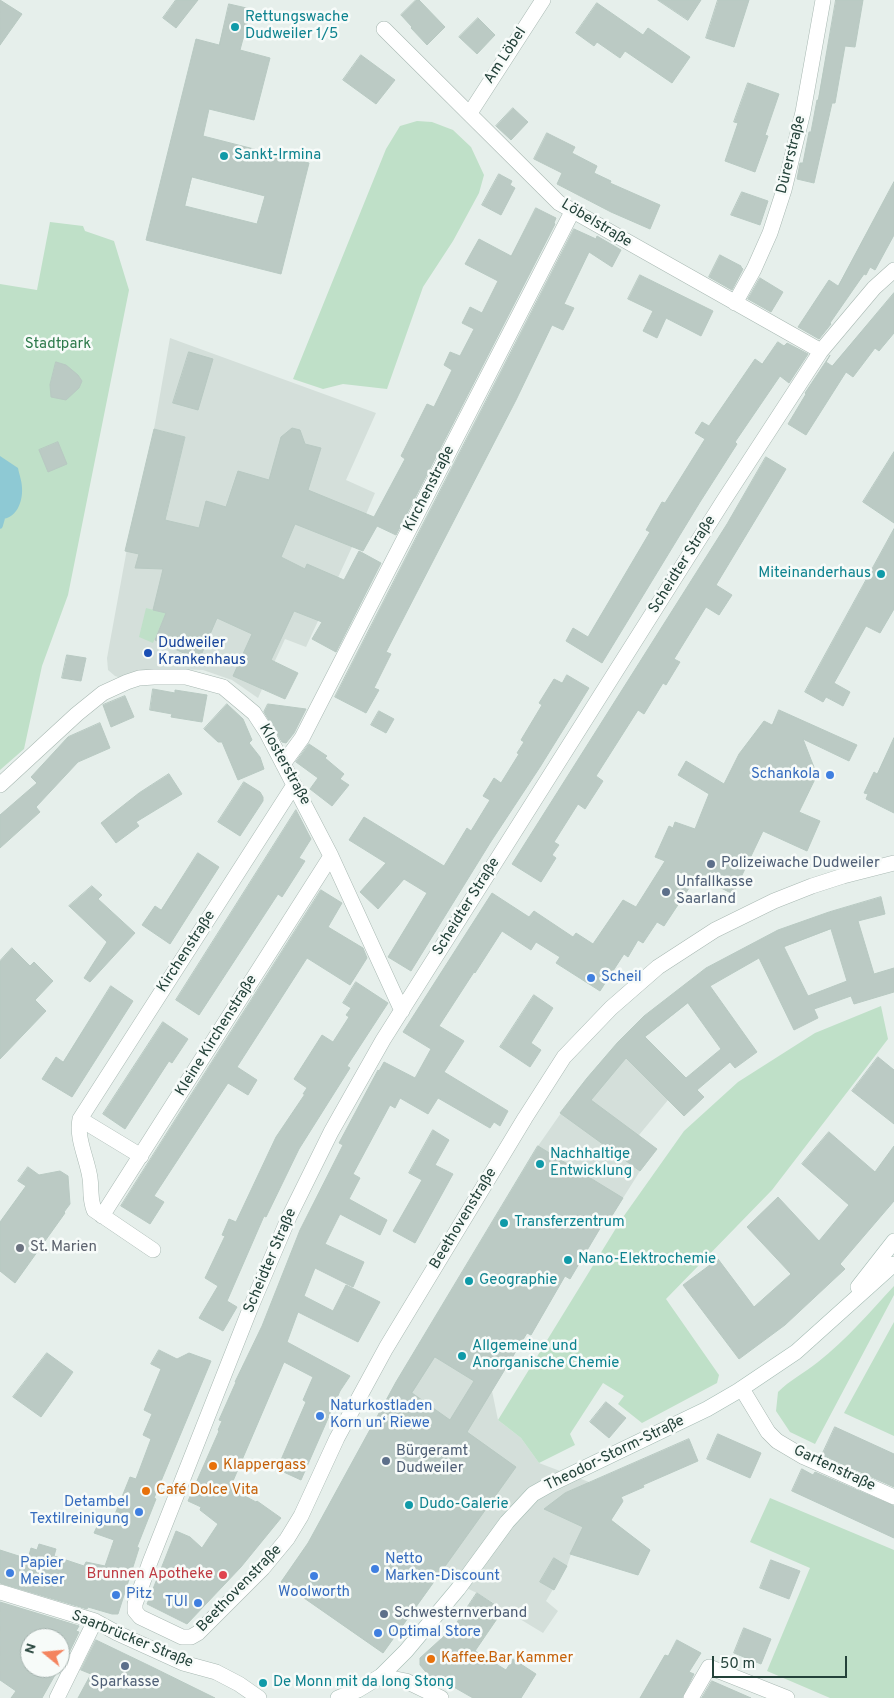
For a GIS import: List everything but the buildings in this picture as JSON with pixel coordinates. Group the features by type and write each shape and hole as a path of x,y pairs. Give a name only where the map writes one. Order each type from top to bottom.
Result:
{"street":[{"name":"Am Löbel","path":"470,113 542,0"},
{"name":"Dürerstraße","path":"735,302 754,269 770,233 784,190 803,112 823,0"},
{"name":"Löbelstraße","path":"384,29 552,197 572,212 821,351"},
{"name":"Kirchenstraße","path":"283,764 302,738 572,212"},
{"name":"Scheidter Straße","path":"137,1599 250,1309 289,1217 331,1132 402,1011 719,508 821,351 874,288 894,270"},
{"name":"Klosterstraße","path":"0,785 77,714 103,693 126,682 139,678 186,677 222,687 254,713 267,733 332,856 402,1011"},
{"name":"Kirchenstraße","path":"80,1119 294,785"},
{"name":"Kleine Kirchenstraße","path":"102,1216 332,856"},
{"name":"Beethovenstraße","path":"137,1599 135,1611 140,1617 182,1637 191,1637 198,1633 263,1568 287,1539 302,1516 337,1438 386,1348 524,1118 564,1057 611,1008 658,967 715,930 774,901 812,886 894,863"},
{"path":"141,1156 80,1119 79,1134 88,1164 91,1184 90,1199 94,1210 153,1250"},
{"name":"Theodor-Storm-Straße","path":"833,1320 894,1241"},
{"name":"Theodor-Storm-Straße","path":"338,1698 358,1690 381,1676 406,1651 458,1589 507,1522 533,1494 707,1409 742,1389 796,1352 894,1264"},
{"name":"Gartenstraße","path":"742,1389 768,1432 778,1441 804,1457 894,1497"},
{"name":"Saarbrücker Straße","path":"0,1592 95,1621 117,1633 183,1662 216,1672 239,1684 259,1698"},
{"path":"57,1698 95,1621"},
{"path":"691,1698 709,1667 787,1698"},
{"path":"381,1676 406,1681 441,1698"}],"shaded area":[{"path":"170,338 376,413 346,480 375,493 306,647 285,639 258,698 232,680 203,670 166,669 121,678 108,670 107,658 133,516 164,523 185,437 154,429"},
{"path":"634,1026 688,1081 668,1100 639,1135 657,1149 640,1171 608,1222 605,1221 587,1249 565,1276 531,1335 527,1333 492,1391 498,1420 521,1438 539,1463 589,1482 599,1505 621,1497 623,1502 611,1520 650,1550 638,1575 571,1554 567,1566 546,1601 558,1611 543,1633 477,1593 439,1575 383,1653 281,1582 308,1543 396,1382 538,1146 577,1090 614,1046"}],"green space":[{"path":"417,121 432,122 453,130 471,147 484,175 479,193 453,241 423,287 387,389 343,384 323,389 293,379 386,149 400,126"},
{"name":"Stadtpark","path":"50,222 83,226 85,231 114,241 129,290 68,595 42,666 24,749 0,770 0,284 37,290"},
{"path":"146,608 166,613 153,643 139,637"},
{"path":"881,1006 888,1039 772,1190 666,1299 719,1375 717,1383 642,1423 618,1404 624,1396 603,1383 570,1434 575,1445 539,1463 521,1438 498,1420 621,1220 684,1131 738,1082 815,1033"},
{"path":"894,1286 894,1295 815,1444 790,1432 776,1411 778,1392 818,1362 838,1344"},
{"path":"894,1322 894,1436 844,1413"},
{"path":"770,1498 894,1550 894,1698 830,1698 767,1671 810,1568 750,1542"}],"water":[{"path":"0,456 18,468 22,488 20,504 14,513 6,519 0,519"}],"waterway":[{"path":"0,526 2,519"}],"place":[{"name":"Rettungswache Dudweiler 1/5","path":"235,27"},
{"name":"Sankt-Irmina","path":"224,156"},
{"name":"Miteinanderhaus","path":"881,574"},
{"name":"Dudweiler Krankenhaus","path":"148,653"},
{"name":"Schankola","path":"830,775"},
{"name":"Polizeiwache Dudweiler","path":"711,864"},
{"name":"Unfallkasse Saarland","path":"666,892"},
{"name":"Scheil","path":"591,978"},
{"name":"Nachhaltige Entwicklung","path":"540,1164"},
{"name":"Transferzentrum","path":"504,1223"},
{"name":"St. Marien","path":"20,1248"},
{"name":"Nano-Elektrochemie","path":"568,1260"},
{"name":"Geographie","path":"469,1281"},
{"name":"Allgemeine und Anorganische Chemie","path":"462,1356"},
{"name":"Naturkostladen Korn un‘ Riewe","path":"320,1416"},
{"name":"Bürgeramt Dudweiler","path":"386,1461"},
{"name":"Klappergass","path":"213,1466"},
{"name":"Café Dolce Vita","path":"146,1491"},
{"name":"Dudo-Galerie","path":"409,1505"},
{"name":"Detambel Textilreinigung","path":"139,1512"},
{"name":"Netto Marken-Discount","path":"375,1569"},
{"name":"Papier Meiser","path":"10,1573"},
{"name":"Brunnen Apotheke","path":"223,1575"},
{"name":"Woolworth","path":"314,1576"},
{"name":"Pitz","path":"116,1595"},
{"name":"TUI","path":"198,1603"},
{"name":"Schwesternverband","path":"384,1614"},
{"name":"Optimal Store","path":"378,1633"},
{"name":"Kaffee.Bar Kammer","path":"431,1659"},
{"name":"Sparkasse","path":"125,1666"},
{"name":"De Monn mit da long Stong","path":"263,1683"}]}
